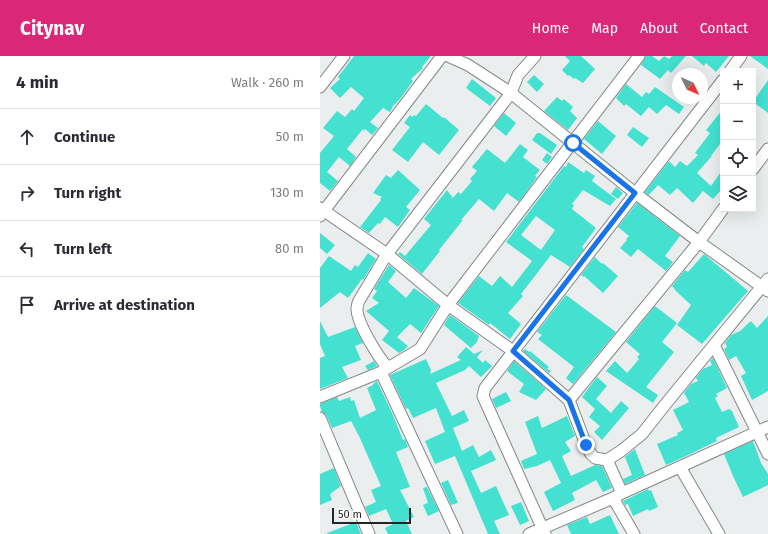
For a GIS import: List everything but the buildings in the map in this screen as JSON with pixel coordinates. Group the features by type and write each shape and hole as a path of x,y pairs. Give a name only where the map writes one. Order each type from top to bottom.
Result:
{"street":[{"path":"320,87 344,56"},
{"path":"442,56 321,212 387,254 448,306 513,351 569,400 586,445 591,454 596,458 607,460 642,434 714,345 766,286 699,242 635,193 511,93 468,65 448,56"},
{"path":"457,534 385,370 358,317 357,307 360,299 387,254 511,93 518,75 535,56"},
{"path":"320,397 385,370 420,349 448,306 639,56"},
{"path":"732,68 741,56"},
{"path":"544,531 483,396 485,388 720,84"},
{"path":"756,165 768,149"},
{"path":"569,400 699,242 721,212"},
{"path":"714,345 768,454"},
{"path":"320,418 368,534"},
{"path":"529,534 544,531 617,495 768,427"},
{"path":"607,460 617,495 634,534"},
{"path":"680,467 719,534"}],"route":[{"path":"573,143 635,193 513,351 569,400 586,445"}]}
